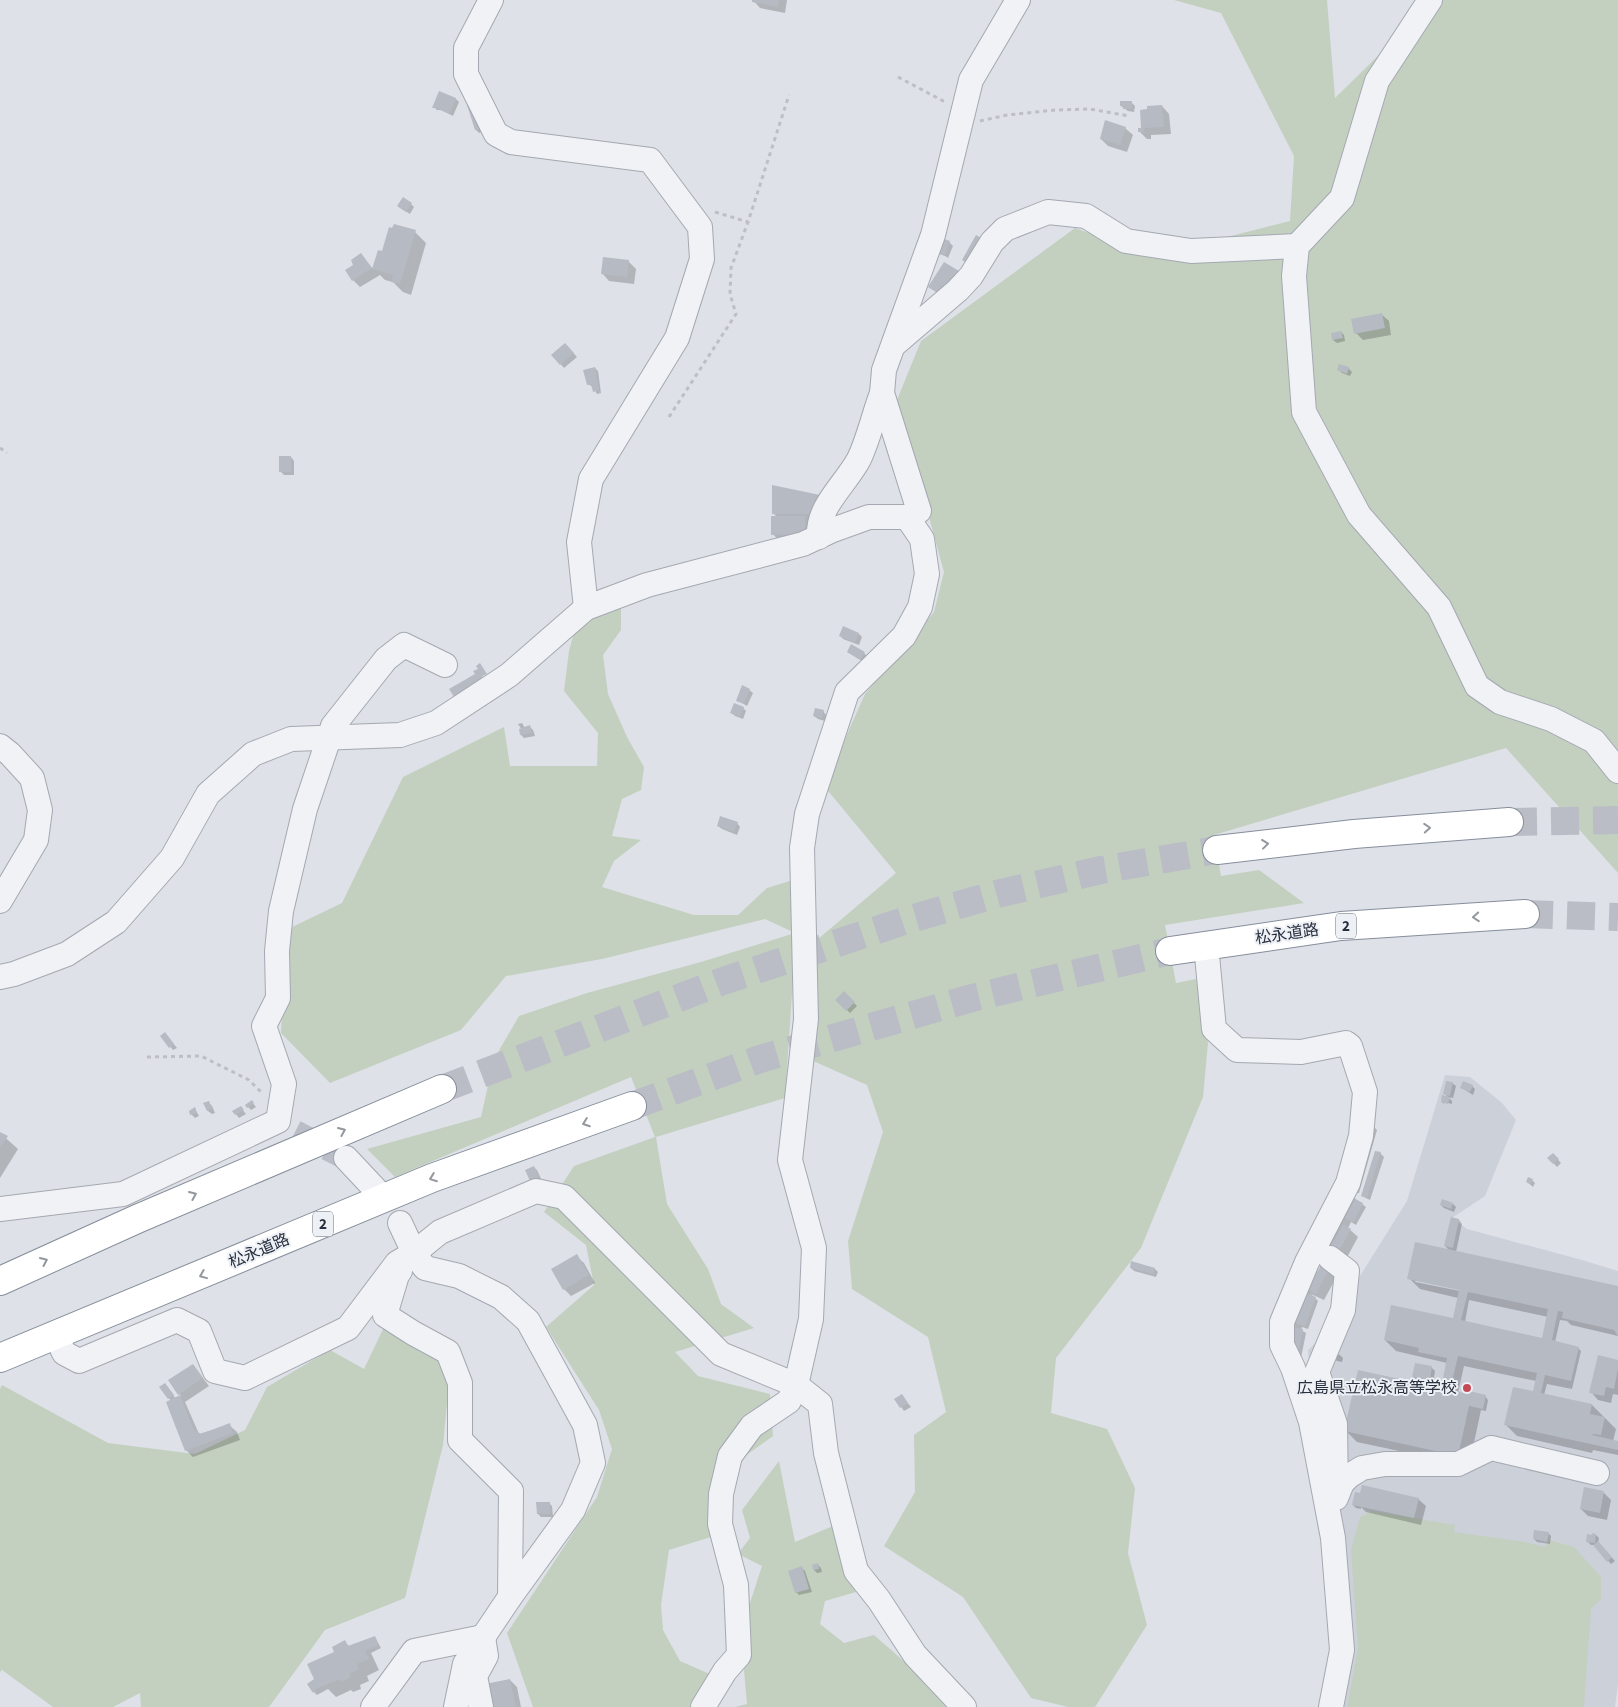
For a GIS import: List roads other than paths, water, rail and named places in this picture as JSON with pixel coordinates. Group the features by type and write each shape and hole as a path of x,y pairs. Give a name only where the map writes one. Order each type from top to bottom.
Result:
{"highway":[{"path":"1217,850 1354,834 1508,822"},
{"name":"松永道路","path":"1170,951 1341,926 1525,914"},
{"path":"0,1281 137,1219 442,1089"},
{"name":"松永道路","path":"6,1356 432,1178 632,1106"}],"street":[{"path":"491,0 466,48 466,74 496,134 511,142 650,160 700,227 702,259 676,338 591,479 579,542 586,608"},
{"path":"819,537 818,526 831,499 859,459 882,393 884,370 933,235 972,80 1018,0"},
{"path":"1430,0 1377,81 1342,198 1297,246 1294,276 1304,412 1359,515 1439,607 1476,686 1500,702 1551,719 1594,741 1618,771"},
{"path":"894,345 958,290 971,276 992,242 1005,229 1048,212 1086,216 1126,241 1192,251 1297,246"},
{"path":"0,977 14,974 68,954 116,922 172,858 208,794 253,754 291,739 400,735 436,723 508,675 586,608 646,585 804,544 869,517 907,517 919,512 882,393"},
{"path":"703,1707 725,1671 740,1655 736,1585 720,1524 721,1494 730,1456 752,1426 789,1401 796,1385 811,1319 814,1248 790,1160 806,1019 802,848 807,814 847,692 904,636 920,607 927,574 926,566 922,539 907,517"},
{"path":"0,1209 123,1194 286,1126 284,1084 264,1026 278,998 277,951 281,911 305,809 333,726 386,659 404,645 445,665"},
{"path":"0,746 32,778 40,810 36,840 0,901"},
{"path":"1206,945 1214,1029 1237,1050 1301,1052 1346,1043 1350,1046 1365,1092 1361,1136 1348,1183 1307,1262 1282,1322 1282,1345 1293,1368 1311,1422 1333,1538 1342,1650 1331,1707"},
{"path":"346,1158 376,1190"},
{"path":"56,1335 64,1353 79,1361 177,1320 199,1331 215,1371 244,1378 348,1328 397,1263 414,1253 440,1232 536,1191 564,1197 721,1354 796,1385 820,1404 826,1453 856,1571 879,1600 915,1655 964,1707"},
{"path":"123,1194 137,1219"},
{"path":"400,1223 414,1253 425,1268 459,1276 501,1297 528,1321 585,1425 593,1463 573,1510 510,1596 465,1664 462,1703"},
{"path":"414,1253 397,1275 385,1315 448,1352 460,1383 460,1440 511,1491 510,1596"},
{"path":"1330,1258 1347,1271 1343,1310 1317,1372 1334,1424 1336,1498 1333,1538"},
{"path":"1336,1498 1342,1483 1362,1468 1384,1464 1458,1464 1491,1448 1597,1473"},
{"path":"373,1707 414,1651 483,1637"},
{"path":"481,1707 475,1676 486,1656 483,1637"}],"tunnel":[{"path":"1509,822 1618,820"},
{"path":"442,1089 723,981 907,920 997,894 1101,870 1217,850"},
{"path":"1525,914 1618,917"},
{"path":"632,1106 760,1059 972,998 1170,951"},
{"path":"295,1132 346,1158"}],"place":[{"name":"広島県立松永高等学校","path":"1467,1388"}]}
